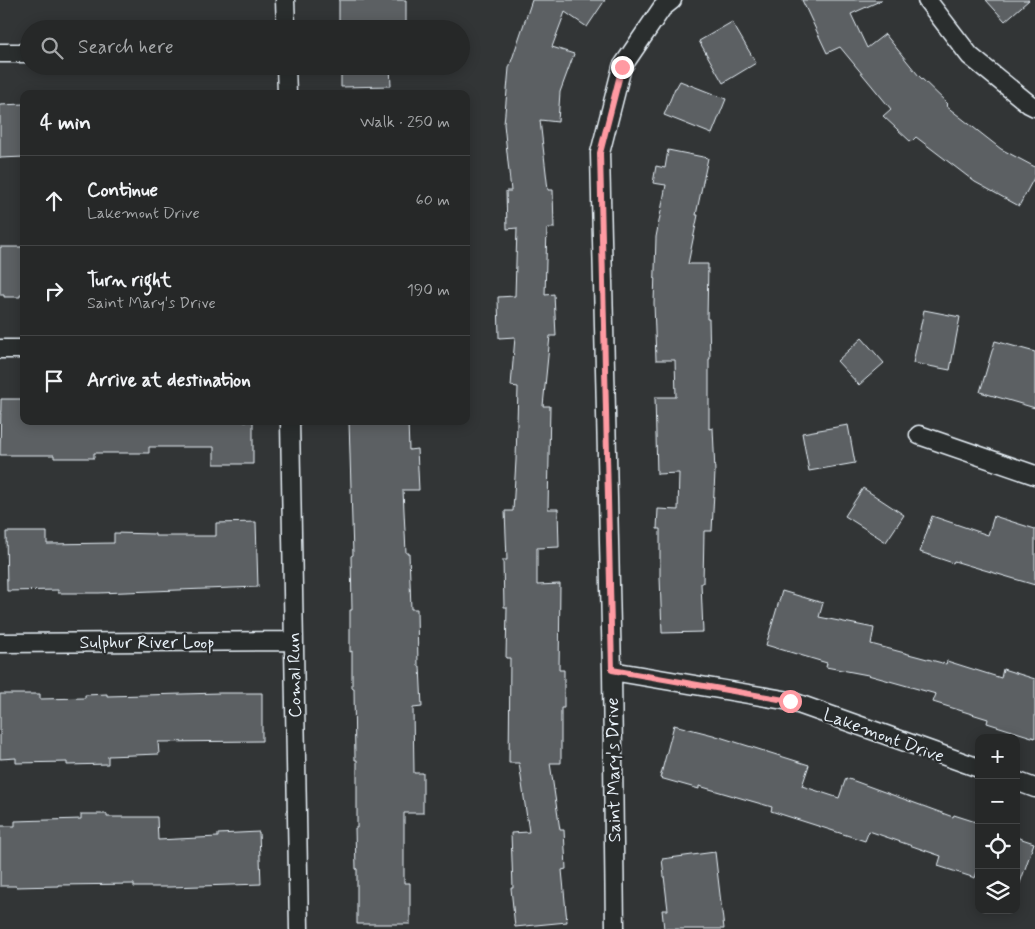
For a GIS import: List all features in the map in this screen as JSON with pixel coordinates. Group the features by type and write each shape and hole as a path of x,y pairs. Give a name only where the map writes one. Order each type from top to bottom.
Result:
{"street":[{"path":"285,0 286,20"},
{"name":"Saint Mary's Drive","path":"614,929 612,670 600,153 622,67 662,8 672,0"},
{"path":"927,0 970,56 1035,107"},
{"path":"0,53 20,53"},
{"path":"286,75 287,90"},
{"path":"0,349 20,349"},
{"name":"Comal Run","path":"290,425 299,929"},
{"path":"919,435 1035,475"},
{"name":"Sulphur River Loop","path":"0,643 293,641"},
{"name":"Lakemont Drive","path":"612,670 790,701 975,767"},
{"path":"1020,783 1035,788"}],"building":[{"path":"339,0 406,0 406,20 339,20"},
{"path":"532,0 605,0 587,27 565,12 552,47 574,54 560,92 558,122 540,120 548,190 553,190 554,228 547,228 545,295 554,294 556,336 550,336 543,406 550,406 548,509 558,509 559,547 537,548 537,585 560,584 559,670 564,670 564,708 561,708 561,763 550,763 560,830 564,830 566,869 562,870 567,922 515,927 511,888 513,888 511,833 529,832 519,763 509,763 510,658 506,658 507,607 504,607 503,560 507,560 505,511 513,511 518,387 511,386 515,337 499,338 498,297 515,296 517,228 507,229 506,191 511,191 504,124 509,68"},
{"path":"802,0 882,0 851,14 867,48 885,34 919,76 948,104 946,106 1001,149 1035,167 1035,176 1019,206 975,182 916,137 911,142 883,116 891,109 840,47 827,53"},
{"path":"986,0 1029,0 1005,21"},
{"path":"732,22 756,63 723,83 699,41"},
{"path":"341,75 390,75 391,86 341,87"},
{"path":"680,81 726,99 712,134 664,115 675,88"},
{"path":"20,104 20,157 0,158 0,105"},
{"path":"668,150 708,158 688,264 708,264 709,429 713,428 715,472 712,531 704,531 703,583 701,583 703,632 662,633 660,529 657,529 658,509 678,510 679,473 657,474 655,397 676,397 675,360 656,360 654,303 656,237 666,185 653,183 656,166 665,168"},
{"path":"0,247 20,247 20,297 4,297 4,295 0,295"},
{"path":"924,310 960,317 950,370 913,363"},
{"path":"862,338 884,363 859,385 837,361"},
{"path":"995,341 1035,352 1035,408 980,392"},
{"path":"1,399 20,399 20,425 253,425 253,464 214,464 214,447 149,447 149,453 94,453 94,458 54,458 54,455 0,455"},
{"path":"349,425 408,425 409,450 417,449 419,490 403,490 406,553 409,553 411,609 417,609 418,666 420,666 422,707 413,708 414,773 423,773 423,813 404,813 404,883 410,883 410,924 357,924 355,828 357,828 357,760 355,760 352,651 350,652 350,610 352,610 351,556 353,555"},
{"path":"848,425 855,463 809,471 802,433"},
{"path":"863,488 904,515 886,542 845,516"},
{"path":"932,516 988,535 994,516 1035,529 1035,585 920,552"},
{"path":"256,522 258,587 99,593 58,593 58,590 7,591 6,532 47,532 47,544 114,543 114,533 155,534 155,536 216,536 216,523"},
{"path":"782,591 823,603 819,617 874,628 871,644 946,664 947,661 1001,678 1003,669 1035,679 1035,738 987,723 988,719 933,702 936,694 868,675 826,667 827,663 766,645"},
{"path":"262,693 262,741 158,742 159,754 108,756 108,764 67,765 67,762 16,763 16,758 0,759 0,694 40,694 40,699 85,698 85,695 107,694 107,696"},
{"path":"674,725 809,765 802,786 839,798 846,778 953,817 954,815 975,822 975,878 938,866 941,856 869,831 865,841 771,811 772,807 699,786 699,789 660,778"},
{"path":"81,814 107,814 107,817 157,817 158,840 218,837 218,834 259,832 261,884 170,887 134,887 134,884 0,886 0,826 15,826 15,821 81,819"},
{"path":"1020,838 1034,843 1020,883"},
{"path":"715,852 724,929 664,929 662,910 668,910 662,859"}],"route":[{"path":"622,67 600,153 612,670 790,701"}]}
